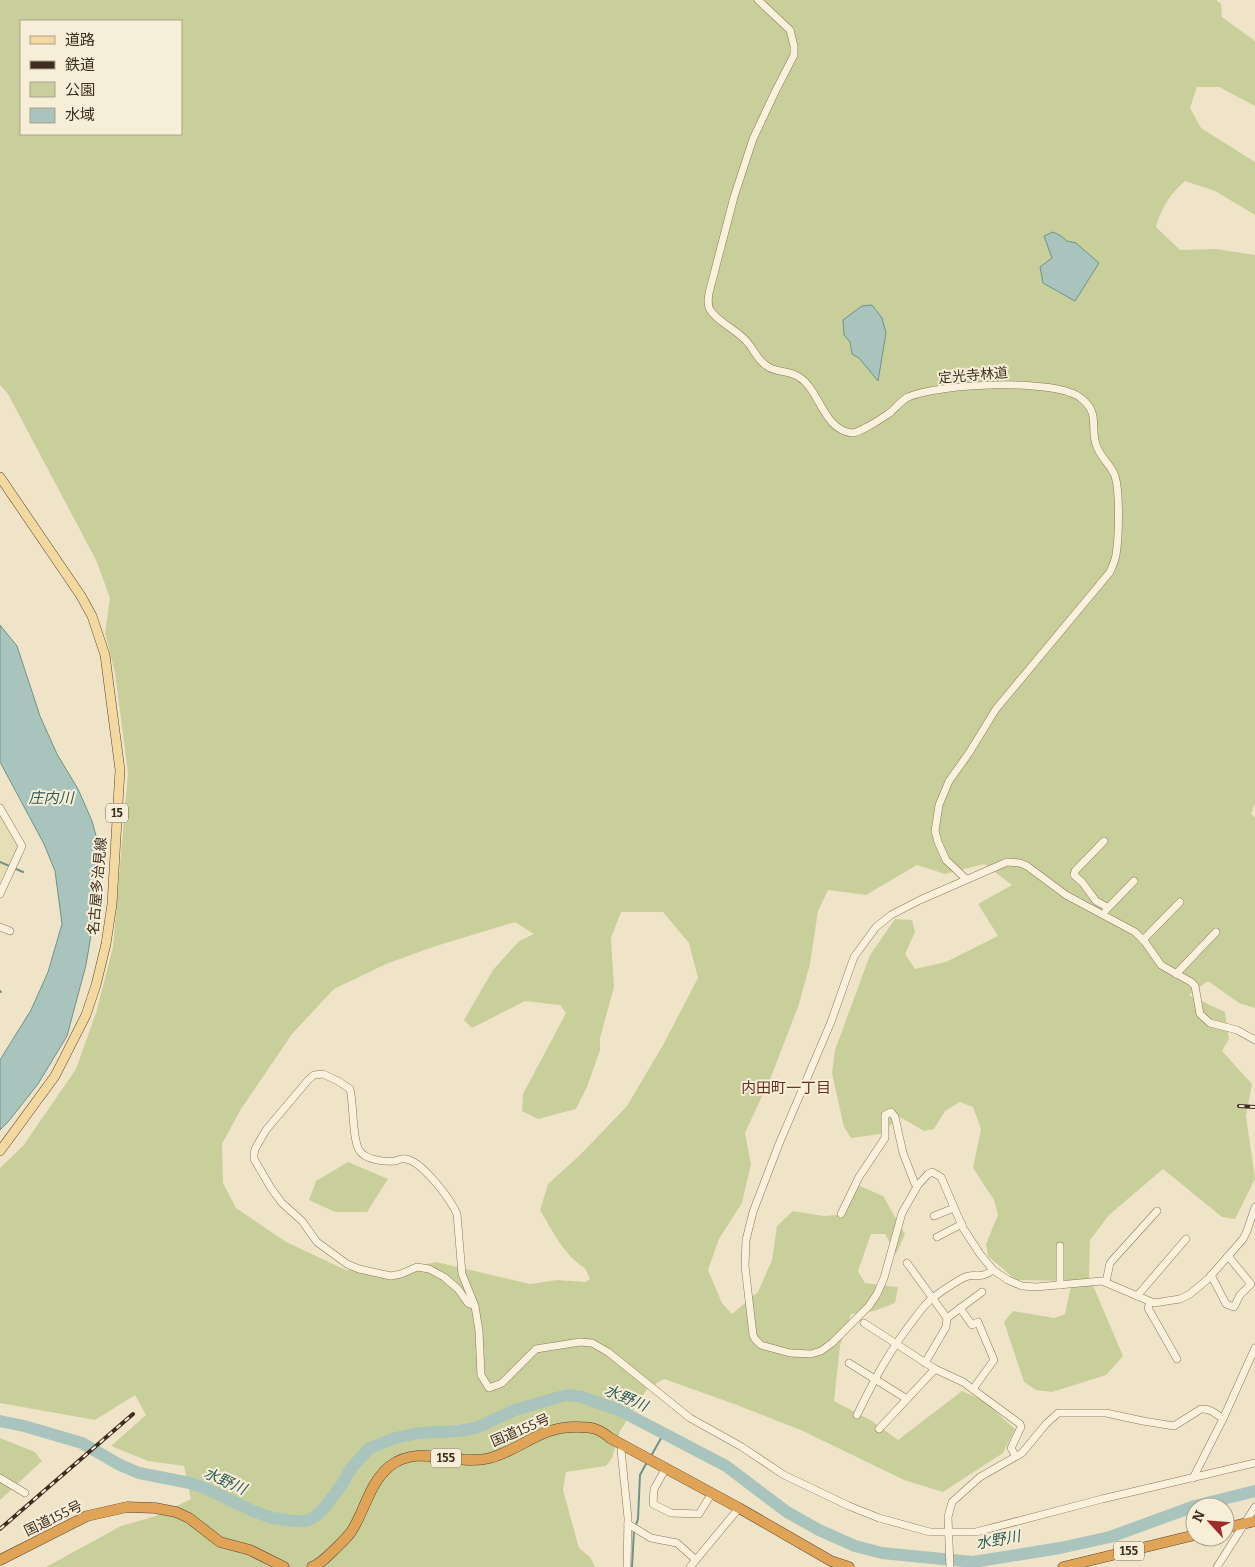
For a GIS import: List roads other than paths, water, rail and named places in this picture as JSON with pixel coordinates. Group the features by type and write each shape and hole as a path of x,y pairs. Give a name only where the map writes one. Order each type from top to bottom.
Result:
{"highway":[{"name":"国道155号","path":"312,1567 322,1562 343,1542 352,1530 374,1485 388,1468 404,1457 424,1455 464,1460 490,1458 514,1448 539,1434 566,1427 598,1429 610,1438 739,1508 829,1564 848,1567"},
{"name":"国道155号","path":"0,1560 87,1516 127,1507 155,1508 176,1512 189,1518 220,1542 250,1550 284,1567"},
{"path":"1235,1526 1243,1524 1254,1513"},
{"name":"155","path":"1069,1566 1185,1537"}],"main road":[{"name":"名古屋多治見線","path":"0,477 81,596 92,616 105,655 120,770 112,904 106,944 86,1016 55,1076 0,1151"}],"street":[{"name":"定光寺林道","path":"758,0 790,30 794,55 753,139 734,197 709,293 709,310 749,343 758,360 768,367 799,377 806,383 834,424 845,431 854,433 873,425 907,398 938,390 1016,384 1060,390 1072,392 1082,398 1092,410 1096,447 1115,474 1119,493 1116,555 1110,572 996,709 949,781 940,805 935,831 938,842 946,860 966,879"},
{"path":"0,808 22,846 0,894"},
{"path":"1104,842 1075,871 1074,875 1082,882 1096,901 1107,907"},
{"path":"1255,1040 1237,1030 1210,1023 1200,1014 1195,986 1161,965 1135,932 1066,895 1036,871 1020,863 1007,862 920,900 891,915 876,927 852,962 831,1022 763,1183 746,1240 745,1266 753,1335 761,1345 790,1352 811,1354 821,1352 832,1343 869,1306 877,1294 884,1278 902,1213 918,1185 932,1172 941,1177 962,1224 980,1254 993,1270 1008,1280 1022,1286 1036,1287 1106,1282 1154,1303 1180,1299 1190,1294 1211,1275 1243,1239 1255,1207"},
{"path":"1104,915 1107,907 1134,881"},
{"path":"1143,940 1180,902"},
{"path":"0,927 10,931"},
{"path":"1176,974 1216,932"},
{"path":"475,1306 468,1303 458,1289 444,1277 429,1269 417,1267 391,1276 366,1271 346,1264 317,1242 302,1221 277,1197 254,1159 255,1149 266,1130 309,1079 319,1074 324,1074 350,1089 355,1137 362,1154 370,1158 386,1161 406,1159 417,1164 451,1202 457,1214 462,1274 475,1306 479,1331 481,1375 489,1388 502,1383 536,1349 580,1342 592,1343 608,1352 690,1418 742,1447 784,1475 879,1518 930,1532 976,1532 1255,1463"},
{"path":"841,1214 859,1178 885,1138 885,1115 888,1113 891,1112 895,1116 903,1153 915,1184 918,1185"},
{"path":"934,1216 954,1208"},
{"path":"1106,1282 1110,1263 1157,1211"},
{"path":"937,1237 962,1224"},
{"path":"1137,1296 1186,1239"},
{"path":"1060,1246 1060,1285"},
{"path":"1211,1275 1226,1304 1234,1307 1240,1295 1251,1284 1228,1256"},
{"path":"907,1263 947,1318 946,1327 925,1363"},
{"path":"857,1415 874,1378 896,1343 924,1307 933,1298 968,1275 985,1276 993,1270"},
{"path":"947,1318 982,1292"},
{"path":"1150,1302 1148,1308 1177,1359"},
{"path":"960,1308 972,1325 978,1322 994,1360 973,1389"},
{"path":"864,1323 935,1369 959,1379 1020,1424 1021,1427 1011,1448 1015,1455"},
{"path":"1193,1478 1223,1419 1255,1348"},
{"path":"849,1363 907,1399"},
{"path":"879,1429 935,1369"},
{"path":"950,1567 948,1517 952,1502 980,1477 1022,1452 1058,1413 1106,1413 1174,1426 1205,1408 1223,1419"},
{"path":"623,1444 621,1450 628,1524 628,1567"},
{"path":"666,1468 654,1489 653,1504 671,1513 699,1514 712,1493"},
{"path":"0,1478 25,1492"},
{"path":"628,1524 651,1538 677,1543 694,1564 739,1508"},
{"path":"1218,1567 1243,1524"}],"water":[{"path":"1053,232 1067,241 1076,243 1099,263 1075,301 1043,283 1040,267 1052,258 1044,236"},
{"path":"872,305 882,318 886,333 878,381 859,358 852,354 850,342 844,335 843,320 862,306"},
{"name":"庄内川","path":"0,625 17,646 40,716 57,754 78,789 92,821 99,847 92,929 86,965 67,1036 38,1084 0,1130 0,1060 31,1010 48,972 62,924 55,871 44,844 0,762"}],"waterway":[{"path":"0,862 23,872"},
{"name":"水野川","path":"0,1421 82,1443 120,1465 139,1473 190,1483 205,1488 255,1512 273,1518 307,1521 324,1508 341,1486 352,1467 370,1448 395,1438 419,1433 476,1428 515,1410 556,1398 568,1395 582,1397 621,1411 726,1466 787,1512 819,1530 855,1546 882,1553 973,1562 1060,1548 1110,1537 1195,1506 1255,1491"},
{"path":"651,1456 664,1433"},
{"path":"636,1525 638,1519 640,1475 647,1462"},
{"path":"632,1567 634,1530"}],"railway":[{"path":"1239,1106 1255,1107"},
{"path":"0,1529 133,1414"}],"district":[{"name":"内田町一丁目","path":"786,1088"}]}
